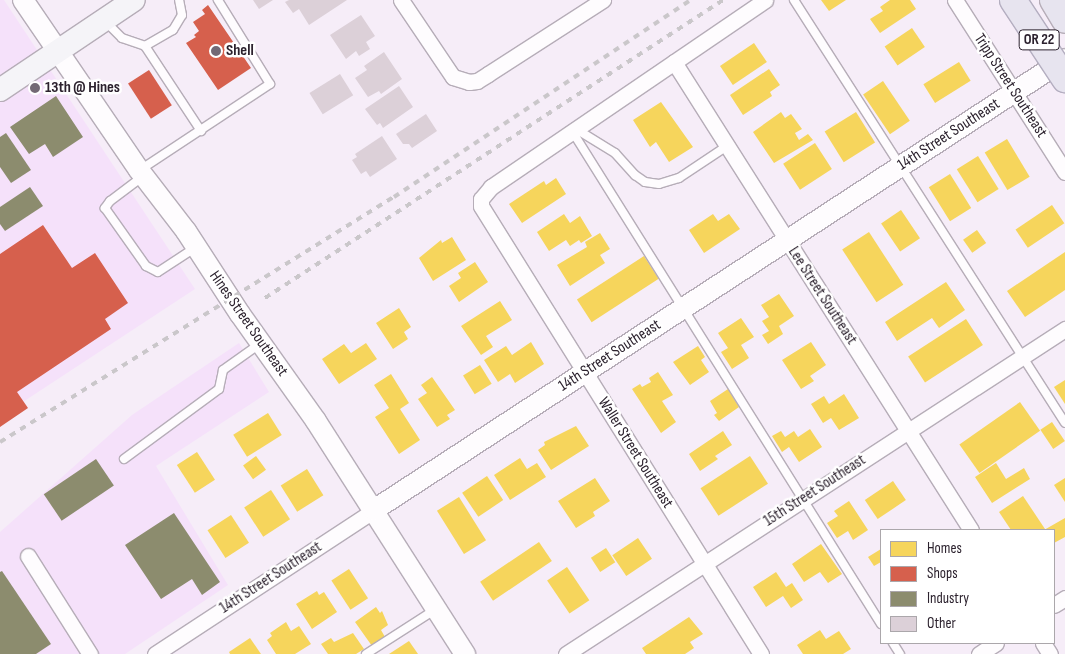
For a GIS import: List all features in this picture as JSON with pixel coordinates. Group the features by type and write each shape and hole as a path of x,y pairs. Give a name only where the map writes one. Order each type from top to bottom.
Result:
{"highway":[{"name":"OR 22","path":"1013,0 1065,79"},
{"path":"1053,0 1065,20"}],"main road":[{"path":"0,90 134,0"}],"street":[{"name":"Hines Street Southeast","path":"23,0 141,173 196,247 316,421 465,654"},
{"path":"401,0 453,77 468,82 488,74 597,2"},
{"path":"574,130 765,0"},
{"name":"Tripp Street Southeast","path":"955,0 1065,172"},
{"name":"14th Street Southeast","path":"155,654 1065,58"},
{"name":"Lee Street Southeast","path":"674,62 970,529"},
{"name":"Waller Street Southeast","path":"574,130 491,187 481,199 485,214 761,654"},
{"name":"15th Street Southeast","path":"566,654 803,498 1065,330"},
{"path":"28,556 90,654"},
{"path":"979,654 994,644"}],"lane":[{"path":"145,46 173,30 182,15 179,0"},
{"path":"196,247 158,272 146,266 105,208 110,201 141,173 270,84 218,0"},
{"path":"794,0 1065,423"},
{"path":"104,20 122,38 145,46 202,131"},
{"path":"574,130 615,153 635,175 645,182 659,184 679,178 727,146"},
{"path":"574,130 880,622"},
{"path":"124,459 219,389 223,370 261,343"},
{"path":"366,654 436,608"}],"shaded area":[{"path":"0,0 4,0 195,289 0,417"},
{"path":"239,343 269,392 156,466 228,585 125,654 0,654 0,532 132,415"}],"building: Homes":[{"path":"821,0 846,0 829,11"},
{"path":"890,0 910,0 916,9 880,33 870,19 883,11 880,7"},
{"path":"912,28 925,47 898,66 885,46"},
{"path":"754,43 767,62 733,85 720,66"},
{"path":"959,62 971,81 935,103 923,84"},
{"path":"769,69 780,85 770,92 772,96 743,115 730,95"},
{"path":"883,81 910,121 890,134 863,94"},
{"path":"661,102 693,147 669,162 656,142 650,147 633,120"},
{"path":"781,112 785,118 791,114 802,129 795,133 799,140 808,134 813,140 774,163 753,132"},
{"path":"856,112 875,143 844,162 825,132"},
{"path":"1007,139 1030,177 1007,190 985,152"},
{"path":"815,143 832,169 800,190 783,164"},
{"path":"978,156 999,189 977,202 957,169"},
{"path":"950,174 971,208 950,221 929,187"},
{"path":"556,178 566,194 522,223 509,204 544,181 546,185"},
{"path":"1052,205 1064,223 1028,248 1016,230"},
{"path":"901,210 920,238 900,252 881,223"},
{"path":"564,214 570,223 580,216 592,236 581,243 579,240 570,246 566,240 549,251 537,232"},
{"path":"713,214 718,221 729,214 740,229 704,253 689,230"},
{"path":"977,230 986,243 972,253 963,240"},
{"path":"869,232 903,285 876,302 842,249"},
{"path":"600,233 610,249 600,255 605,263 570,286 557,265 587,247 585,242"},
{"path":"452,237 466,260 433,281 419,258 441,240 442,243"},
{"path":"1065,252 1065,290 1025,317 1007,291"},
{"path":"644,256 659,279 592,322 577,300"},
{"path":"475,262 488,282 459,302 449,286 461,278 458,273"},
{"path":"946,282 965,310 939,328 932,318 897,341 885,322"},
{"path":"779,294 794,316 779,326 783,334 768,344 762,335 769,331 762,321 769,317 761,305"},
{"path":"500,301 512,320 486,336 493,347 481,355 461,326"},
{"path":"399,308 411,327 404,332 408,339 393,349 376,323"},
{"path":"741,318 754,337 741,345 749,358 732,369 721,352 728,348 718,333"},
{"path":"966,319 983,345 925,383 908,357"},
{"path":"531,342 544,364 515,383 510,374 498,382 484,360 506,346 512,355"},
{"path":"811,342 826,365 810,376 814,381 801,389 782,360"},
{"path":"366,343 377,359 339,384 322,359 344,344 351,353"},
{"path":"698,346 705,357 701,360 709,372 690,385 673,362"},
{"path":"480,365 492,384 475,394 463,376"},
{"path":"658,372 673,395 662,401 676,422 661,433 632,389 640,384 642,387 651,382 649,378"},
{"path":"391,374 409,403 400,409 420,440 399,454 375,417 389,408 374,385"},
{"path":"432,377 455,410 447,415 450,419 437,427 418,399 427,393 421,385"},
{"path":"1065,380 1065,404 1054,387"},
{"path":"728,389 739,407 719,421 714,415 717,413 710,401"},
{"path":"844,394 859,418 839,430 831,418 823,423 811,404 824,396 829,404"},
{"path":"1020,402 1040,431 979,473 959,444"},
{"path":"268,413 282,435 247,457 233,435"},
{"path":"1052,422 1065,441 1053,449 1040,430"},
{"path":"576,426 589,446 551,470 538,450 545,445 544,442"},
{"path":"810,429 822,447 799,462 789,447 782,452 772,436 781,431 785,437 794,431 798,437"},
{"path":"723,431 732,445 715,456 718,459 700,471 689,454"},
{"path":"197,452 215,480 195,493 177,465"},
{"path":"256,456 266,470 253,479 243,465"},
{"path":"750,456 768,484 718,516 701,488"},
{"path":"520,458 527,469 537,463 546,477 510,500 494,475"},
{"path":"996,463 1006,479 1024,468 1030,479 992,503 975,477"},
{"path":"307,469 323,495 297,512 281,485"},
{"path":"487,476 503,500 478,517 462,493"},
{"path":"595,478 610,501 593,512 595,516 576,528 558,501"},
{"path":"1065,478 1065,502 1054,485"},
{"path":"893,481 906,500 878,519 865,500"},
{"path":"271,490 290,519 263,537 244,507"},
{"path":"1023,496 1045,529 1010,529 999,512"},
{"path":"459,497 486,540 464,554 437,511"},
{"path":"849,501 868,530 853,540 848,531 837,538 827,523 838,516 834,511"},
{"path":"231,515 249,543 225,558 208,530"},
{"path":"1065,518 1065,537 1055,542 1055,529 1046,529"},
{"path":"638,538 652,559 626,576 612,555"},
{"path":"539,542 552,561 493,601 480,582"},
{"path":"821,544 842,574 828,583 820,572 804,582 792,564"},
{"path":"606,548 615,562 600,572 591,558"},
{"path":"880,550 880,563 874,566 868,557"},
{"path":"567,567 589,600 569,614 547,580"},
{"path":"349,569 368,598 350,610 331,580"},
{"path":"776,572 786,587 792,583 803,600 791,608 783,596 766,607 753,587"},
{"path":"317,591 319,595 324,592 337,612 312,629 296,604"},
{"path":"376,607 380,613 382,611 388,625 381,630 385,637 372,646 355,622"},
{"path":"689,617 703,634 690,642 694,648 685,654 646,654 642,648"},
{"path":"286,622 291,631 299,626 311,644 295,654 276,654 267,640 272,636 270,633"},
{"path":"820,630 826,639 839,631 851,649 843,654 803,654 797,645"},
{"path":"353,633 364,649 356,654 328,654 321,644 331,638 334,642"},
{"path":"250,638 261,654 230,654 229,652"},
{"path":"409,641 418,654 389,654"}],"building: Shops":[{"path":"208,5 251,68 218,90 186,43 196,37 194,35 199,31 193,22 205,14 202,10"},
{"path":"149,70 172,105 151,119 128,84"},
{"path":"43,225 72,268 95,253 128,303 105,319 111,329 17,392 28,408 0,427 0,254"}],"building: Industry":[{"path":"56,96 83,137 53,157 45,144 29,154 10,127"},
{"path":"6,133 31,170 11,183 0,167 0,137"},
{"path":"30,187 43,206 5,231 0,224 0,207"},
{"path":"96,459 114,486 62,521 44,494"},
{"path":"174,513 220,582 202,595 192,579 161,599 125,545"},
{"path":"2,571 51,644 36,654 0,654 0,572"}],"building: Other":[{"path":"253,0 273,0 259,9"},
{"path":"289,0 347,0 309,25 299,9 293,13 285,2"},
{"path":"361,15 375,36 366,42 370,49 359,56 356,51 346,59 330,35"},
{"path":"384,52 402,79 381,94 379,91 368,97 355,78 367,70 364,66"},
{"path":"340,74 353,95 323,114 309,93"},
{"path":"399,86 413,107 383,128 380,123 377,125 365,109"},
{"path":"426,114 437,131 412,148 409,144 403,144 396,134"},
{"path":"382,136 397,159 370,177 366,171 361,174 352,160 357,157 355,154"}],"railway":[{"path":"0,442 394,197 691,0"},
{"path":"265,298 723,0"}],"place":[{"name":"Shell","path":"216,51"},
{"name":"13th @ Hines","path":"35,88"}]}
